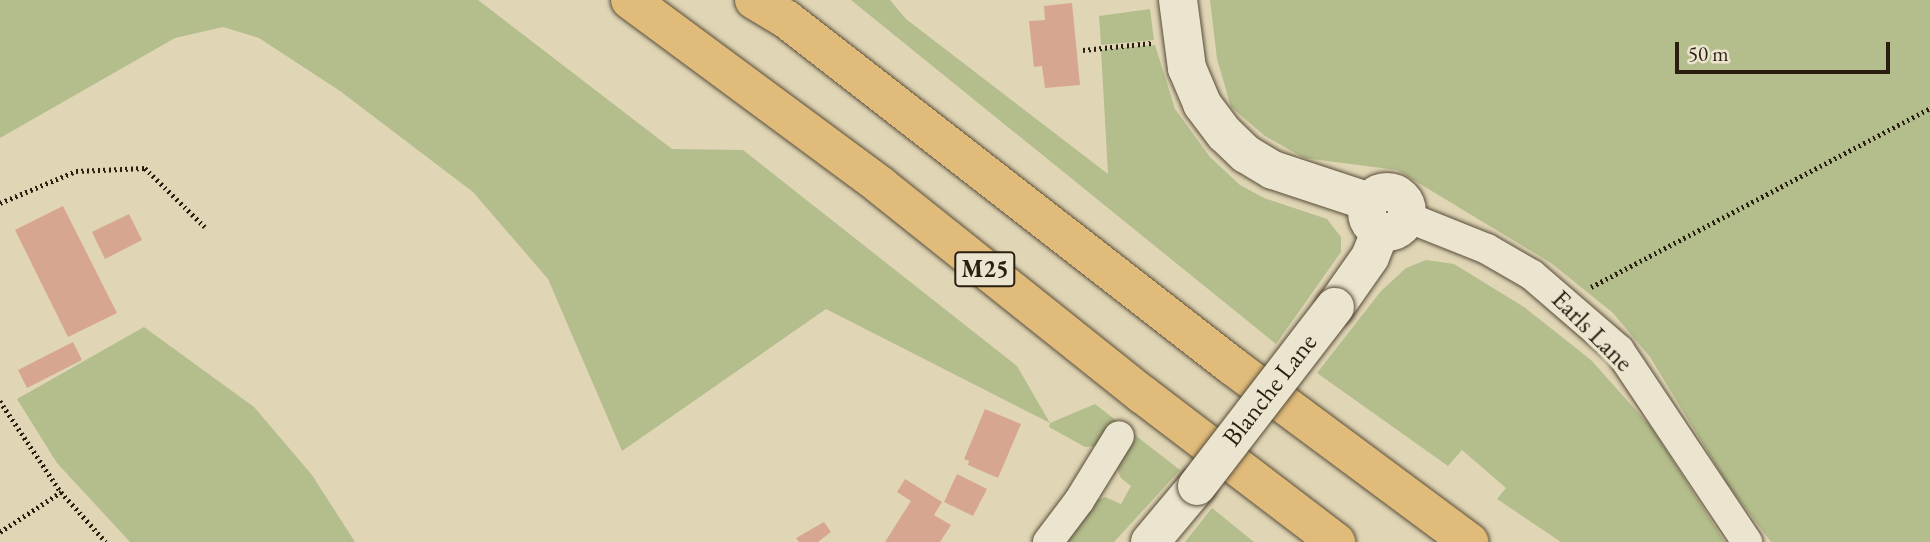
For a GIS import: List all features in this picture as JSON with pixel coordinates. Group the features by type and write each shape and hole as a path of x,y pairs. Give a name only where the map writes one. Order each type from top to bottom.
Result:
{"highway":[{"name":"M25","path":"630,0 881,186 1143,395 1336,542"},
{"name":"M25","path":"754,0 780,10 1231,365 1469,542"}],"street":[{"path":"1178,0 1187,68 1202,104 1224,134 1246,154 1273,170 1386,217"},
{"name":"Earls Lane","path":"1386,217 1488,249 1532,275 1566,301 1619,350 1747,542"},
{"name":"Blanche Lane","path":"1150,542 1335,307 1370,257 1386,217"},
{"path":"1048,542 1079,501 1118,436"}],"path":[{"path":"1083,50 1183,40"},
{"path":"1566,301 1653,252 1930,108"},
{"path":"0,203 76,171 145,169 205,227"},
{"path":"0,401 61,492 106,542"},
{"path":"0,532 61,492"}],"green space":[{"path":"0,0 478,0 672,149 743,150 1017,366 1050,423 826,309 622,451 548,279 473,192 340,91 259,38 223,27 175,38 0,138"},
{"path":"851,0 890,0 906,19 1108,174 1101,50 1155,45 1175,109 1210,157 1240,185 1264,198 1327,219 1341,237 1341,252 1276,344"},
{"path":"1210,0 1930,0 1930,542 1771,542 1728,485 1650,357 1613,313 1551,263 1397,170 1304,158 1265,136 1231,107 1217,59"},
{"path":"1150,9 1154,40 1101,45 1099,16"},
{"path":"1426,260 1454,264 1524,307 1591,360 1651,427 1725,542 1561,542 1497,499 1506,488 1462,450 1448,466 1317,373 1381,291 1406,268"},
{"path":"144,327 254,407 312,475 355,542 130,542 57,463 17,399"},
{"path":"1095,404 1180,470 1114,542 1060,542 1091,503 1105,497 1121,504 1131,486 1121,478 1117,459 1099,446 1085,447 1049,427 1050,423"},
{"path":"1212,508 1254,542 1185,542"}],"building":[{"path":"1072,3 1080,85 1045,88 1042,66 1034,67 1029,21 1045,20 1044,6"},
{"path":"63,206 117,313 68,337 15,230"},
{"path":"129,214 142,240 105,259 92,232"},
{"path":"73,342 82,360 27,388 18,370"},
{"path":"985,409 1021,424 998,478 968,465 969,461 964,459"},
{"path":"957,474 987,489 973,516 944,502"},
{"path":"905,479 942,502 934,515 951,525 940,542 885,542 911,501 897,492"},
{"path":"824,522 831,532 818,542 799,542 796,538"}]}
